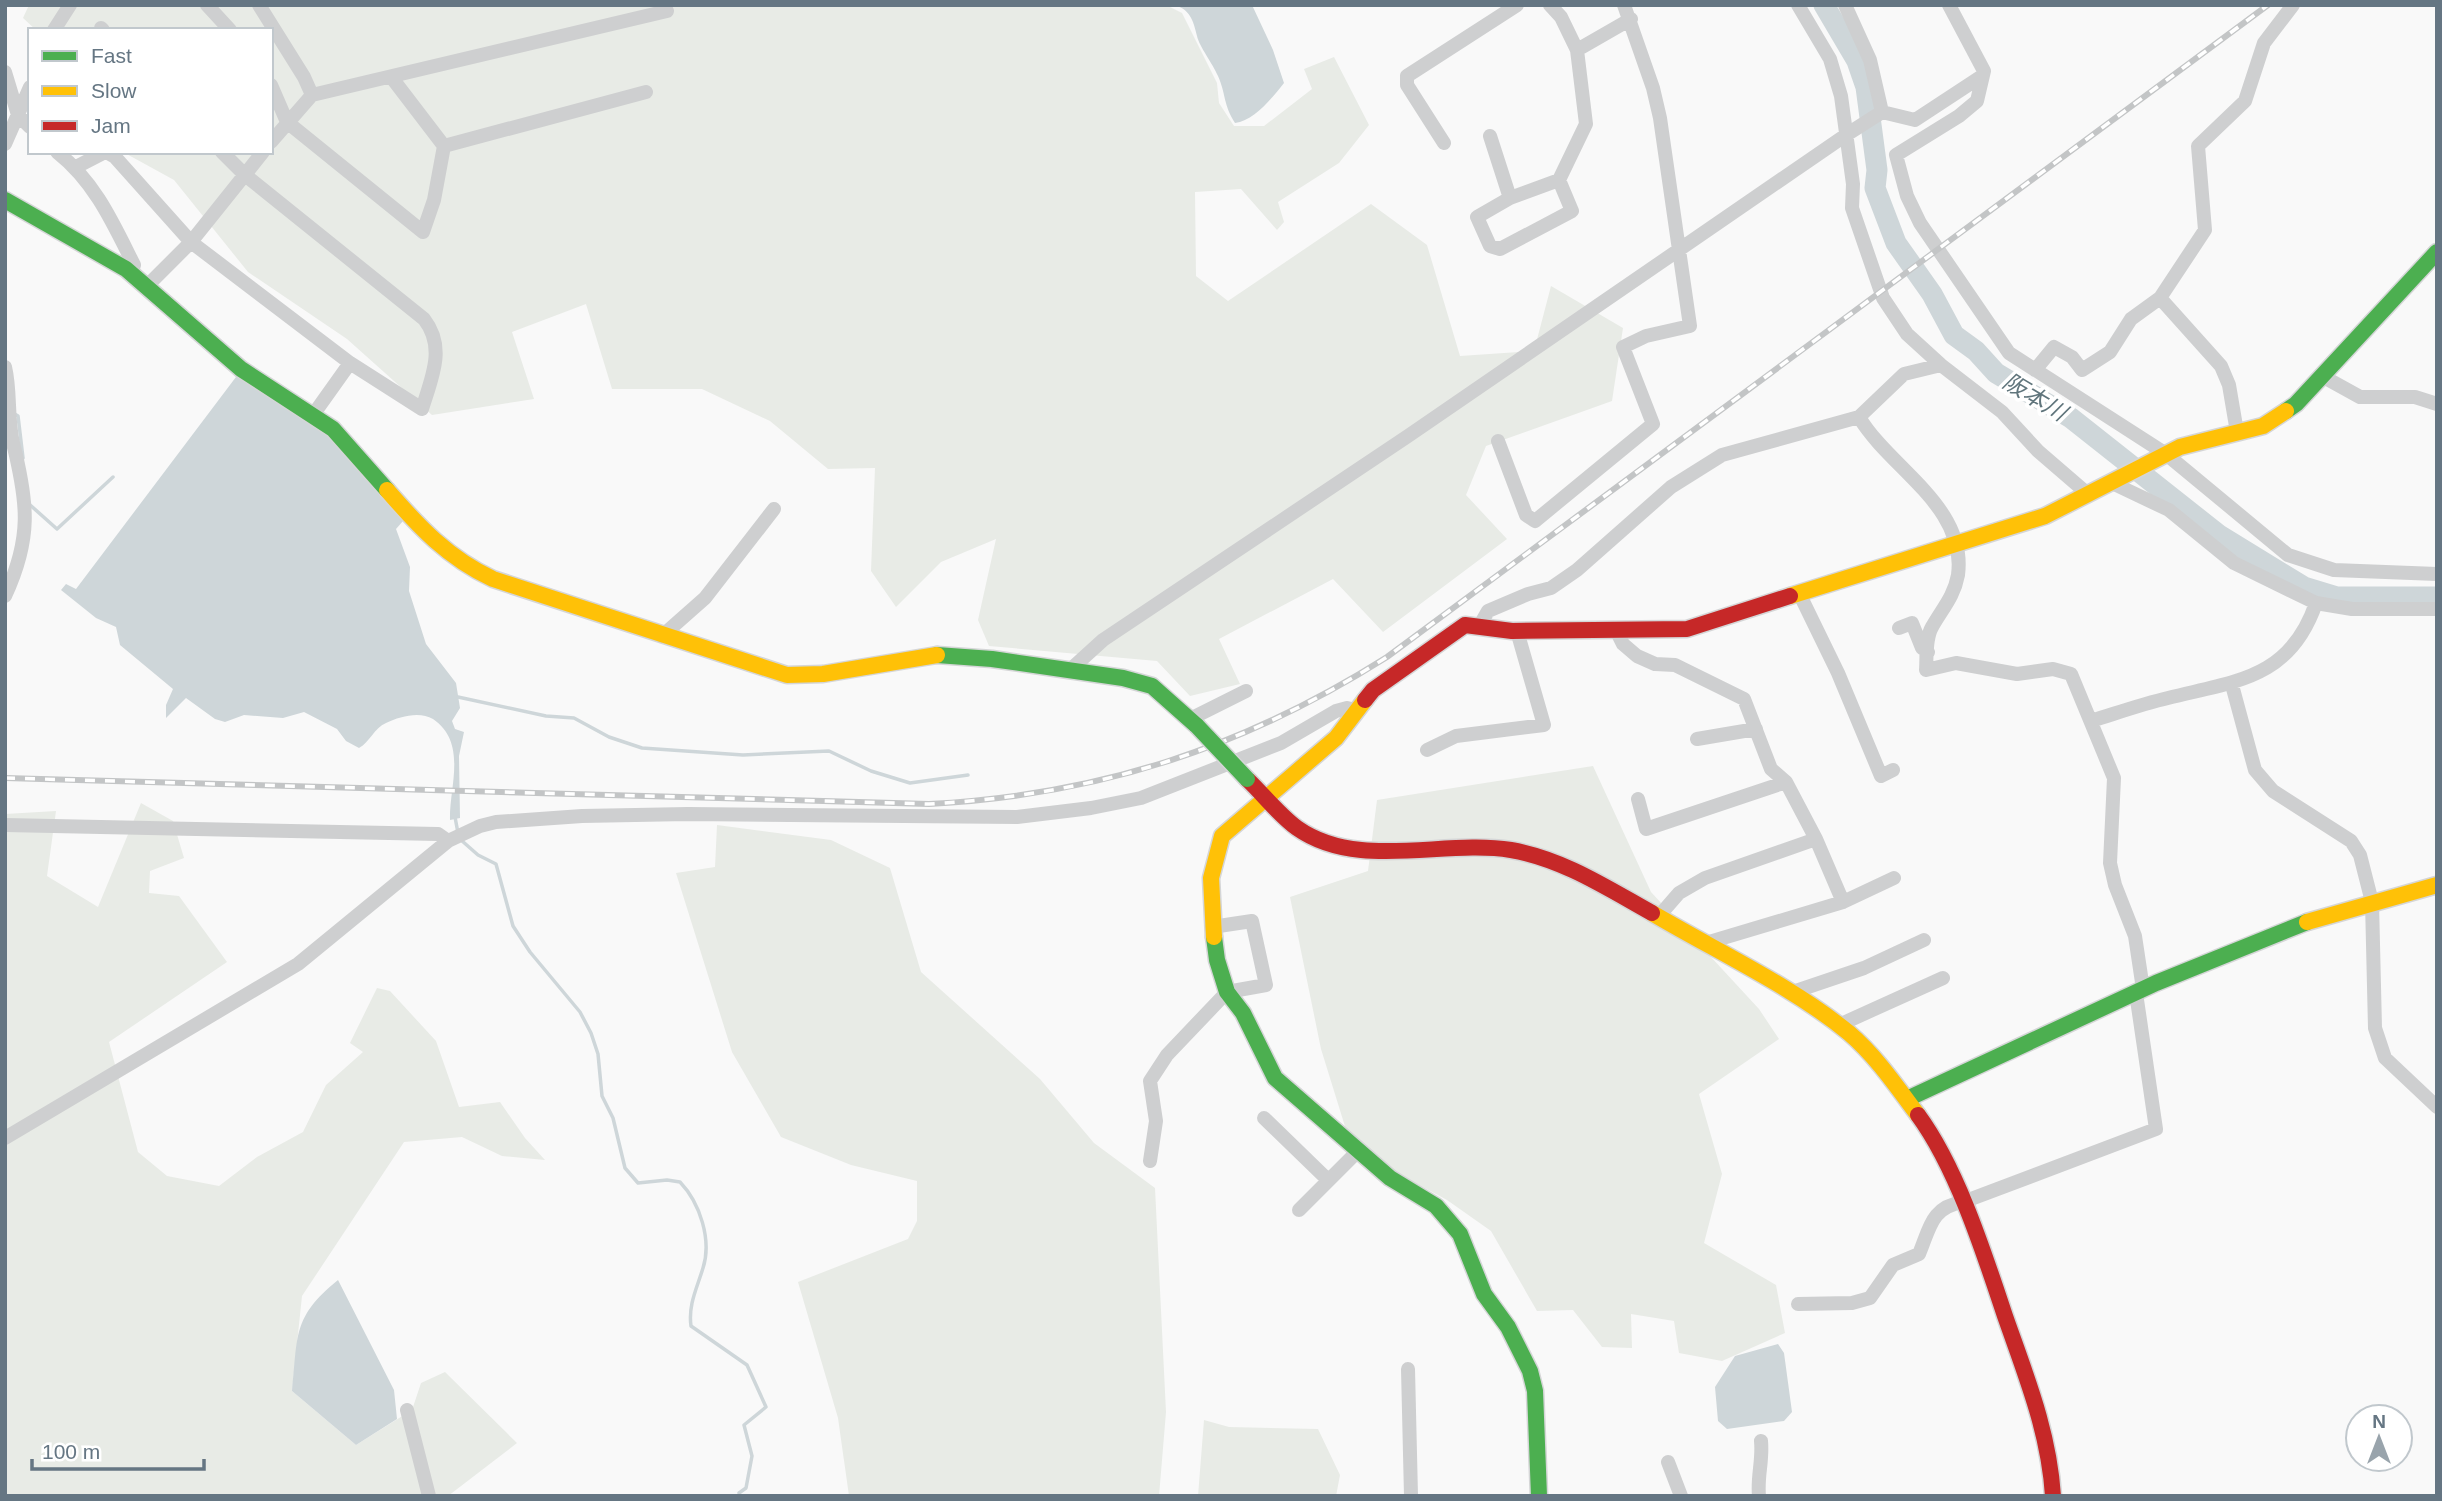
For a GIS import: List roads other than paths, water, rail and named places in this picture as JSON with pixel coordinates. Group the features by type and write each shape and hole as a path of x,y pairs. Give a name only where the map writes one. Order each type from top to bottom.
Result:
{"street":[{"path":"55,28 70,5"},
{"path":"207,5 228,28"},
{"path":"259,5 304,77 312,95"},
{"path":"1444,142 1407,85 1407,76 1517,5"},
{"path":"1550,5 1561,17 1577,50 1586,124 1559,180 1510,198 1477,217 1490,246 1500,250 1572,211 1559,180"},
{"path":"1498,441 1525,515 1535,521 1653,424 1623,346 1646,336 1690,326 1660,118 1625,5"},
{"path":"1798,5 1830,59 1841,96 1853,184 1852,208 1878,286 1907,334 1941,365 2002,412 2038,451 2089,495"},
{"path":"1949,5 1984,71 1977,101 1959,117 1896,155 1897,167 1920,223 2010,353 2162,457 2288,555 2334,570 2437,574"},
{"path":"2035,370 2054,346 2072,357 2082,370 2110,352 2131,319 2160,298 2205,230 2197,146 2245,100 2264,43 2293,5"},
{"path":"1848,6 1870,60 1882,112"},
{"path":"273,140 312,95 667,11"},
{"path":"1577,50 1631,19"},
{"path":"5,72 18,115 28,125"},
{"path":"1070,670 1103,640 1409,436 1846,135 1882,112 1915,120 1982,76"},
{"path":"273,90 287,122 423,232 434,200 444,146 392,78"},
{"path":"5,144 28,92"},
{"path":"444,146 646,92"},
{"path":"1490,136 1510,198"},
{"path":"60,154 76,167 109,211 134,265 131,273"},
{"path":"76,167 101,154"},
{"path":"109,154 115,157 191,242 350,363 422,409 435,370 436,334 424,319 245,175 224,154"},
{"path":"147,286 191,242 261,154"},
{"path":"5,200 131,273 184,323 241,369 332,429 430,539 468,567 662,636 756,667 795,676 823,674 927,654 1070,670 1152,686 1193,723 1297,828 1336,845 1366,849 1474,848 1527,853 1577,870 1790,993 1839,1025 1907,1100 1931,1133 1980,1242 2044,1428 2051,1461 2053,1496"},
{"path":"1539,1496 1535,1391 1530,1371 1508,1327 1485,1294 1460,1234 1436,1206 1390,1178 1275,1078 1259,1051 1243,1013 1220,978 1212,927 1211,878 1222,836 1336,738 1373,690 1456,629 1465,625 1480,625 1517,631 1617,632 1687,629 2045,516 2180,447 2274,421 2296,404 2437,252"},
{"path":"2160,298 2221,366 2229,385 2237,432"},
{"path":"313,415 350,363"},
{"path":"1480,625 1488,611 1550,588 1577,570 1671,486 1722,455 1858,417 1904,374 1941,365"},
{"path":"5,367 10,398 12,451 25,504 25,544 5,596"},
{"path":"2322,376 2360,397 2415,397 2437,404"},
{"path":"1798,1304 1852,1303 1870,1298 1893,1265 1919,1254 1935,1215 1947,1204 1963,1202 2156,1129 2135,936 2115,885 2110,863 2114,778 2091,721 2071,674 2053,669 2017,674 1956,663 1926,670 1931,628 1954,591 1959,560 1958,543 1934,499 1897,465 1858,417"},
{"path":"2116,479 2169,510 2234,563 2315,603 2352,609 2437,609"},
{"path":"662,636 705,598 774,509"},
{"path":"1800,595 1881,776 1893,770"},
{"path":"2091,721 2169,698 2232,685 2280,660 2306,631 2315,603"},
{"path":"1899,628 1912,623 1922,648 1928,652"},
{"path":"1427,750 1456,736 1544,725 1517,631"},
{"path":"1617,632 1623,644 1637,656 1655,664 1675,665 1709,684 1735,692 1744,699 1771,769 1786,782 1816,839 1843,902"},
{"path":"2232,685 2255,770 2273,791 2351,841 2360,855 2372,902 2375,1028 2385,1058 2437,1107"},
{"path":"1193,723 1246,691"},
{"path":"5,1138 298,964 448,841 496,821 582,816 1017,817 1091,808 1141,798 1178,785 1281,743 1336,711 1347,708 1358,711"},
{"path":"1697,739 1756,729"},
{"path":"1638,799 1646,829 1786,782"},
{"path":"5,825 438,834 448,841"},
{"path":"1659,916 1679,893 1705,878 1816,839"},
{"path":"1706,943 1843,902 1894,878"},
{"path":"1907,1100 2140,991 2260,939 2437,884"},
{"path":"1150,1161 1156,1121 1150,1081 1167,1055 1227,992 1266,985 1252,921 1212,927"},
{"path":"1790,993 1864,968 1924,940"},
{"path":"1839,1025 1942,978"},
{"path":"1264,1118 1328,1180"},
{"path":"1299,1210 1359,1150"},
{"path":"1409,1369 1411,1496"},
{"path":"407,1410 429,1496"},
{"path":"1759,1496 1757,1479 1764,1463 1761,1441"},
{"path":"1668,1462 1681,1496"}],"waterway":[{"name":"阪本川","path":"1824,5 1857,61 1866,87 1877,170 1875,188 1896,243 1932,294 1954,335 1976,351 1996,373 2071,418 2219,535 2304,587 2337,597 2437,597"},
{"path":"13,413 18,416 23,458"},
{"path":"29,504 57,529 113,477"},
{"path":"458,697 546,716 574,718 609,737 642,748 743,755 829,751 871,771 910,783 968,775"},
{"path":"455,817 458,833"},
{"path":"461,840 478,855 496,864 513,926 530,952 580,1012 591,1033 598,1054 602,1096 613,1118 625,1168 638,1183 667,1180 680,1182 698,1211 706,1246 703,1268 692,1304 691,1326 747,1365 766,1407 744,1425 752,1456 746,1488 739,1493 740,1496"}],"railway":[{"path":"5,778 929,804 992,799 1052,790 1111,778 1168,761 1279,717 1387,657 2268,5"}]}
